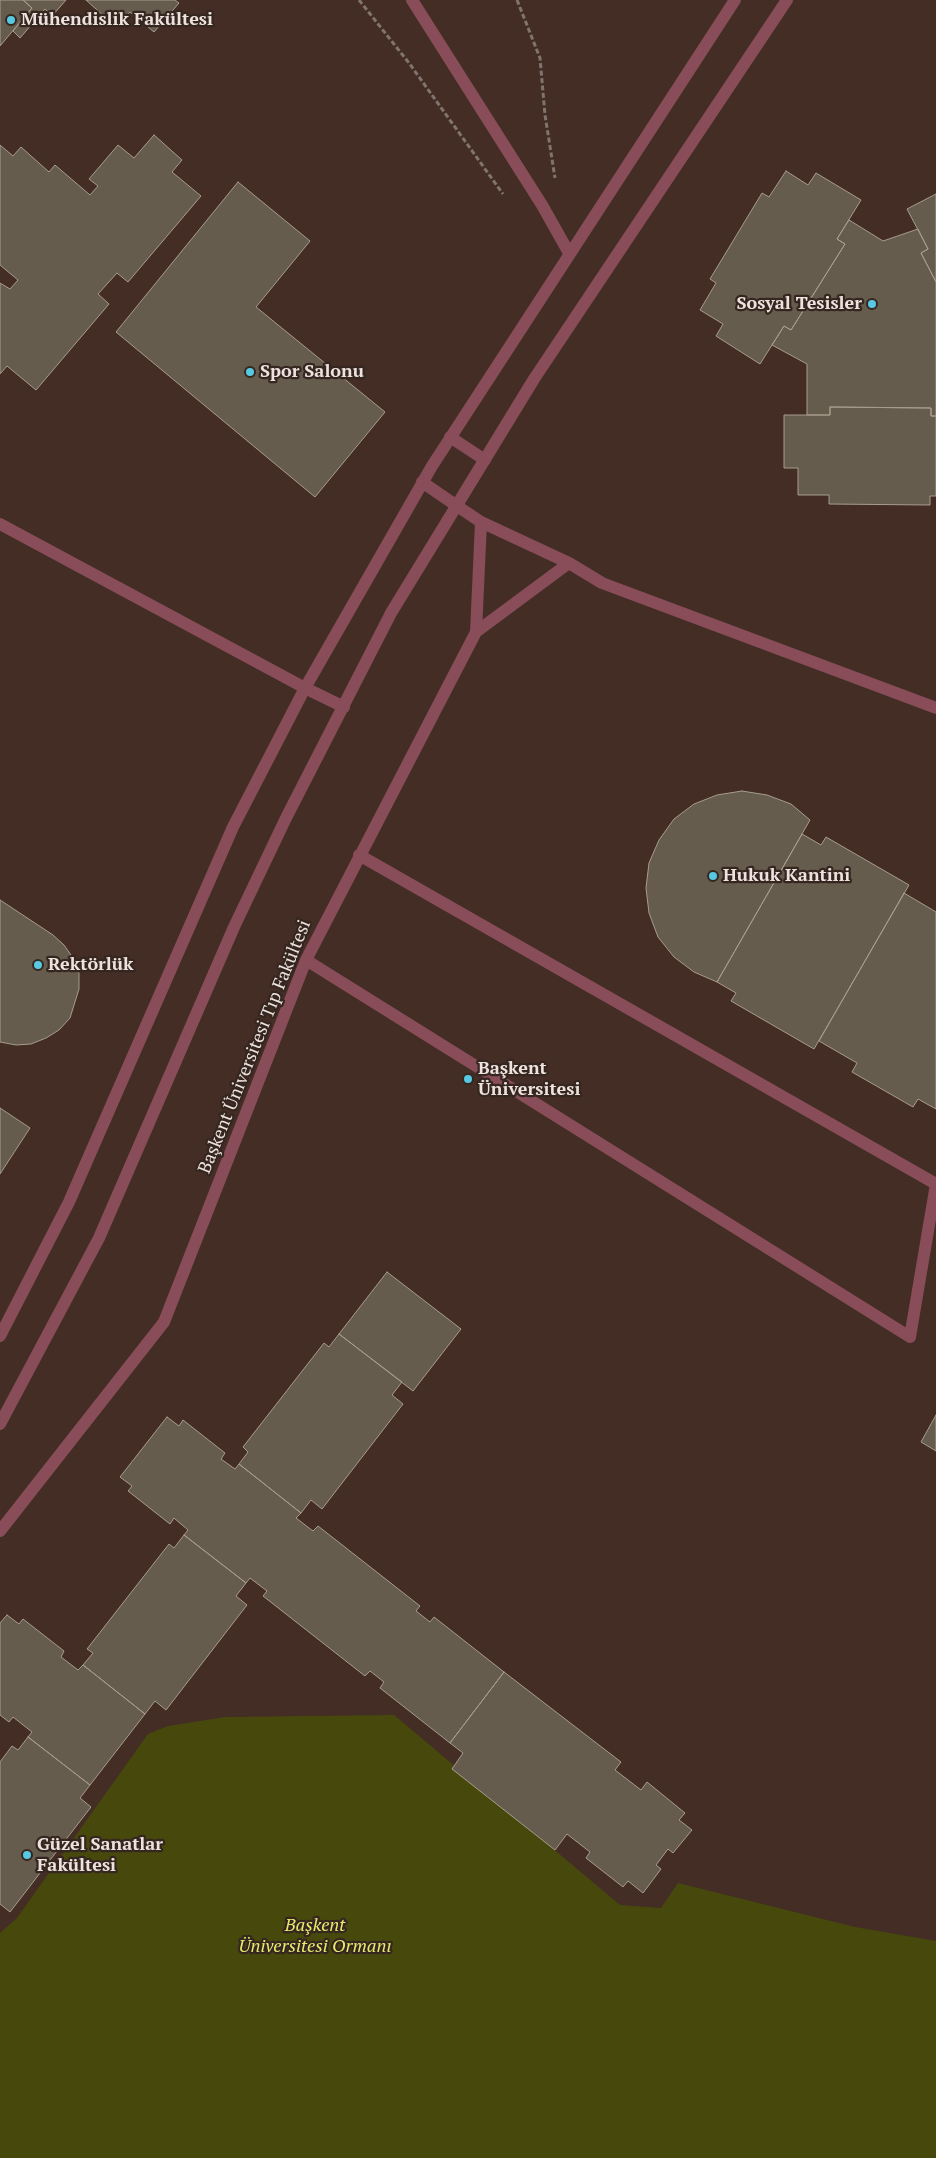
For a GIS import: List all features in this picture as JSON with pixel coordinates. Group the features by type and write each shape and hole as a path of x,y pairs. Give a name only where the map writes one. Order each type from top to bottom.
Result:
{"street":[{"path":"412,0 542,205 569,253"},
{"path":"0,1336 69,1202 233,827 305,688 422,482 450,437 735,0"},
{"path":"0,1424 99,1238 234,927 286,818 392,613 534,379 787,0"},
{"path":"450,437 485,460"},
{"path":"422,482 482,522 569,563 602,583 936,709"},
{"path":"476,632 482,522"},
{"path":"0,524 305,688 344,707"},
{"name":"Başkent Üniversitesi Tıp Fakültesi","path":"0,1531 164,1322 306,960 358,855 476,632 569,563"},
{"path":"306,960 910,1337 936,1184 358,855"}],"path":[{"path":"358,0 409,63 506,198"},
{"path":"517,0 540,58 545,115 556,186"}],"shaded area":[{"name":"Başkent Üniversitesi","path":"0,0 936,0 936,2158 0,2158"}],"green space":[{"name":"Başkent Üniversitesi Ormanı","path":"394,1715 620,1905 661,1908 678,1883 855,1927 936,1941 936,2158 0,2158 0,1933 17,1918 148,1734 168,1726 225,1717"}],"building":[{"name":"Mühendislik Fakültesi","path":"0,0 23,0 32,8 0,46"},
{"path":"23,0 66,0 52,16 45,9 20,38 13,31 32,8"},
{"path":"86,0 175,0 179,3 154,32 130,12 116,27"},
{"path":"154,135 182,160 172,172 201,196 128,282 117,273 98,294 109,304 36,390 7,366 0,374 0,283 10,289 18,280 0,265 0,145 13,156 21,147 49,172 55,165 90,195 98,186 89,179 118,145 134,158"},
{"path":"786,171 808,185 816,173 861,200 837,239 845,244 791,330 784,326 760,364 716,336 723,324 700,310 716,283 710,279 762,193 769,197"},
{"name":"Spor Salonu","path":"238,182 310,241 256,307 385,412 315,497 116,332"},
{"path":"936,194 936,282 921,253 928,249 907,209"},
{"name":"Sosyal Tesisler","path":"849,220 883,241 918,229 928,249 921,253 936,282 936,416 931,416 931,408 830,407 830,415 807,415 807,364 772,345 784,326 791,330 845,244 837,239"},
{"path":"830,407 931,408 931,416 936,416 936,496 930,496 930,505 829,504 829,495 798,495 798,468 784,468 784,415 830,415"},
{"name":"Hukuk Kantini","path":"742,791 767,795 791,804 810,820 717,982 694,972 674,957 658,937 649,913 646,888 649,863 659,840 674,819 694,804 717,795"},
{"path":"802,834 821,845 826,837 909,885 814,1049 731,1001 736,993 717,982"},
{"path":"904,893 936,912 936,1109 918,1099 913,1107 852,1072 857,1063 819,1041"},
{"name":"Rektörlük","path":"0,900 53,935 64,945 73,958 79,973 79,989 70,1018 59,1030 31,1044 16,1045 0,1042"},
{"path":"0,1108 30,1128 0,1174"},
{"path":"387,1272 461,1329 413,1391 339,1334"},
{"path":"339,1334 402,1382 392,1395 403,1404 322,1509 311,1500 301,1513 239,1464 248,1452 243,1447 324,1343 329,1347"},
{"path":"936,1415 936,1451 921,1442"},
{"path":"167,1417 179,1426 183,1420 225,1453 221,1459 235,1469 239,1464 301,1513 296,1518 313,1531 318,1526 420,1606 416,1611 430,1622 434,1617 504,1672 450,1743 380,1688 384,1682 370,1671 365,1676 263,1596 267,1591 250,1578 246,1583 184,1535 188,1530 174,1518 170,1524 128,1491 132,1486 120,1477"},
{"path":"184,1535 246,1583 236,1596 247,1605 166,1710 155,1701 145,1714 83,1665 93,1653 87,1649 169,1544 174,1548"},
{"path":"7,1615 19,1624 23,1619 64,1651 61,1657 78,1670 83,1665 145,1714 90,1785 28,1737 32,1732 13,1717 9,1722 0,1715 0,1623"},
{"path":"504,1672 621,1762 615,1770 641,1790 647,1782 685,1813 679,1820 692,1830 673,1853 668,1849 656,1865 661,1869 643,1893 628,1881 623,1887 586,1858 590,1852 567,1834 555,1850 452,1769 463,1753 450,1743"},
{"name":"Güzel Sanatlar Fakültesi","path":"28,1737 90,1785 80,1798 91,1807 10,1912 0,1904 0,1762 12,1746 18,1750"}],"place":[{"name":"Mühendislik Fakültesi","path":"11,20"},
{"name":"Sosyal Tesisler","path":"872,304"},
{"name":"Spor Salonu","path":"250,372"},
{"name":"Hukuk Kantini","path":"713,876"},
{"name":"Rektörlük","path":"38,965"},
{"name":"Başkent Üniversitesi","path":"468,1079"},
{"name":"Güzel Sanatlar Fakültesi","path":"27,1855"}]}
